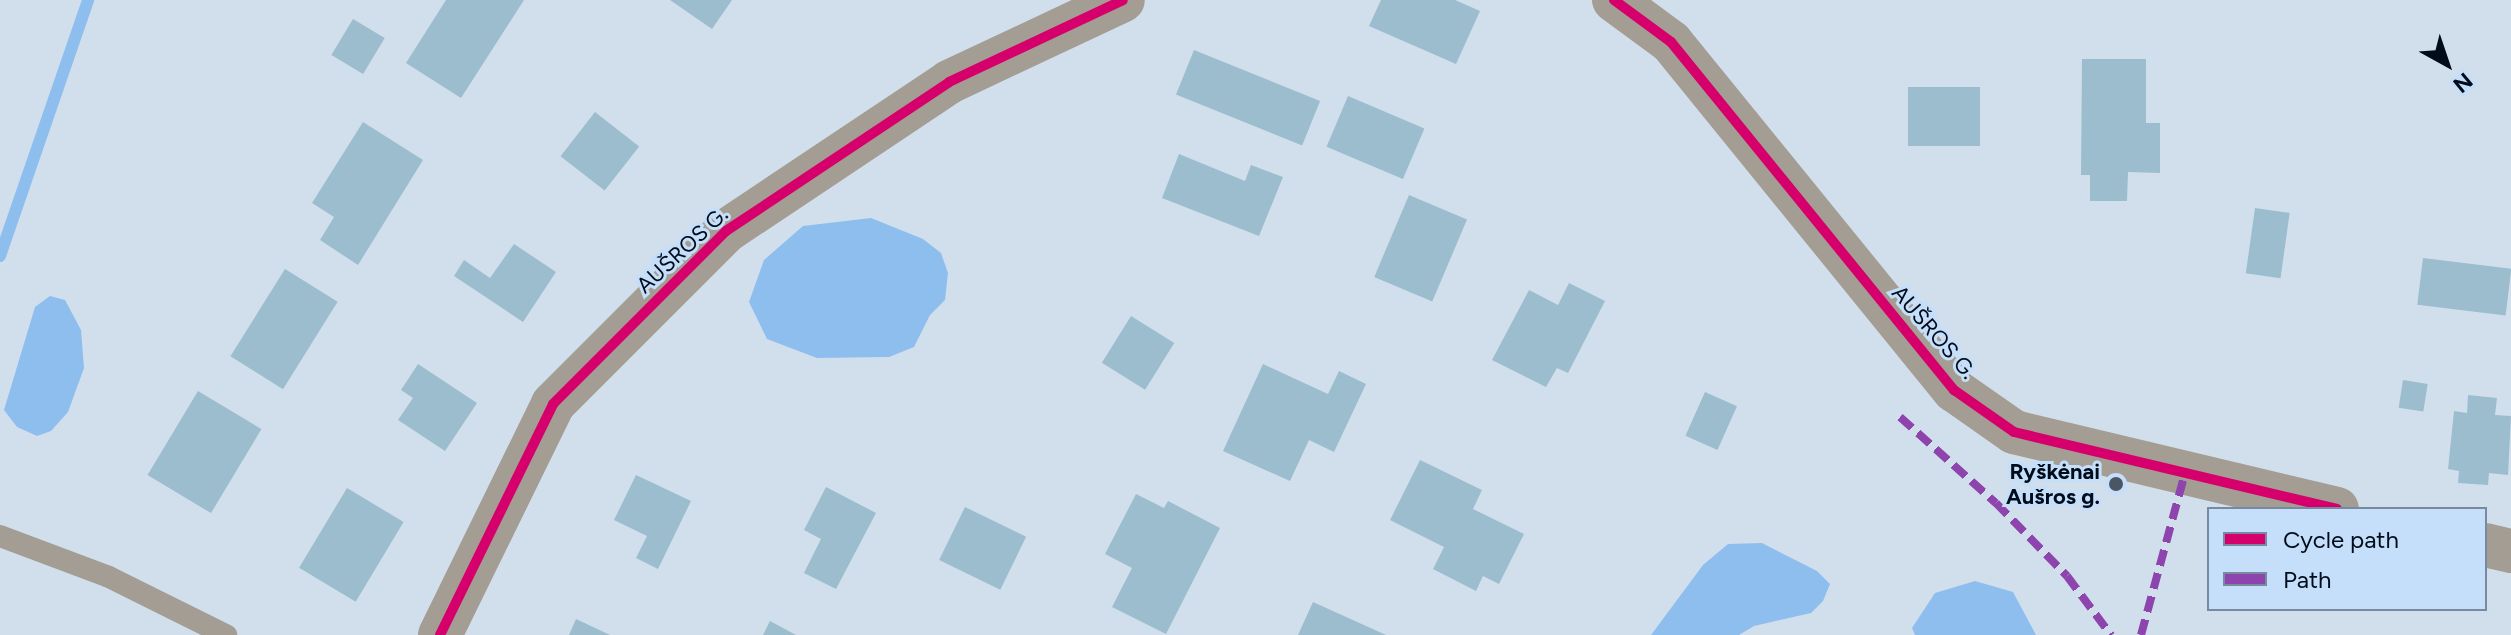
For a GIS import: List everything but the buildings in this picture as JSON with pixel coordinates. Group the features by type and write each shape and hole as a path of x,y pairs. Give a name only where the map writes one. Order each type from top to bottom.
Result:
{"street":[{"name":"AUŠROS G.","path":"440,635 553,404 726,231 949,82 1123,0"},
{"name":"AUŠROS G.","path":"1614,0 1671,42 1954,390 2014,432 2329,507"},
{"path":"2487,545 2511,551"}],"lane":[{"path":"0,536 109,577 226,635"}],"water":[{"path":"871,218 923,239 941,253 948,273 945,300 930,315 914,347 889,357 817,358 767,339 749,302 764,260 803,226"},
{"path":"50,296 65,300 81,330 84,368 68,412 51,431 37,436 17,427 4,410 35,307"},
{"path":"1762,543 1817,571 1830,584 1823,601 1811,613 1754,626 1739,635 1651,635 1703,565 1728,544"},
{"path":"1975,581 2013,592 2036,635 1915,635 1912,628 1935,593"}],"waterway":[{"path":"0,256 88,0"}],"marked path":[{"path":"1900,417 1996,503 2067,576 2111,635"},
{"path":"2141,635 2185,473"}],"cycle path":[{"path":"440,635 553,404 726,231 949,82 1123,0"},
{"path":"1614,0 1671,42 1954,390 2014,432 2329,507"}],"place":[{"name":"Ryškėnai Aušros g.","path":"2116,484"}]}
